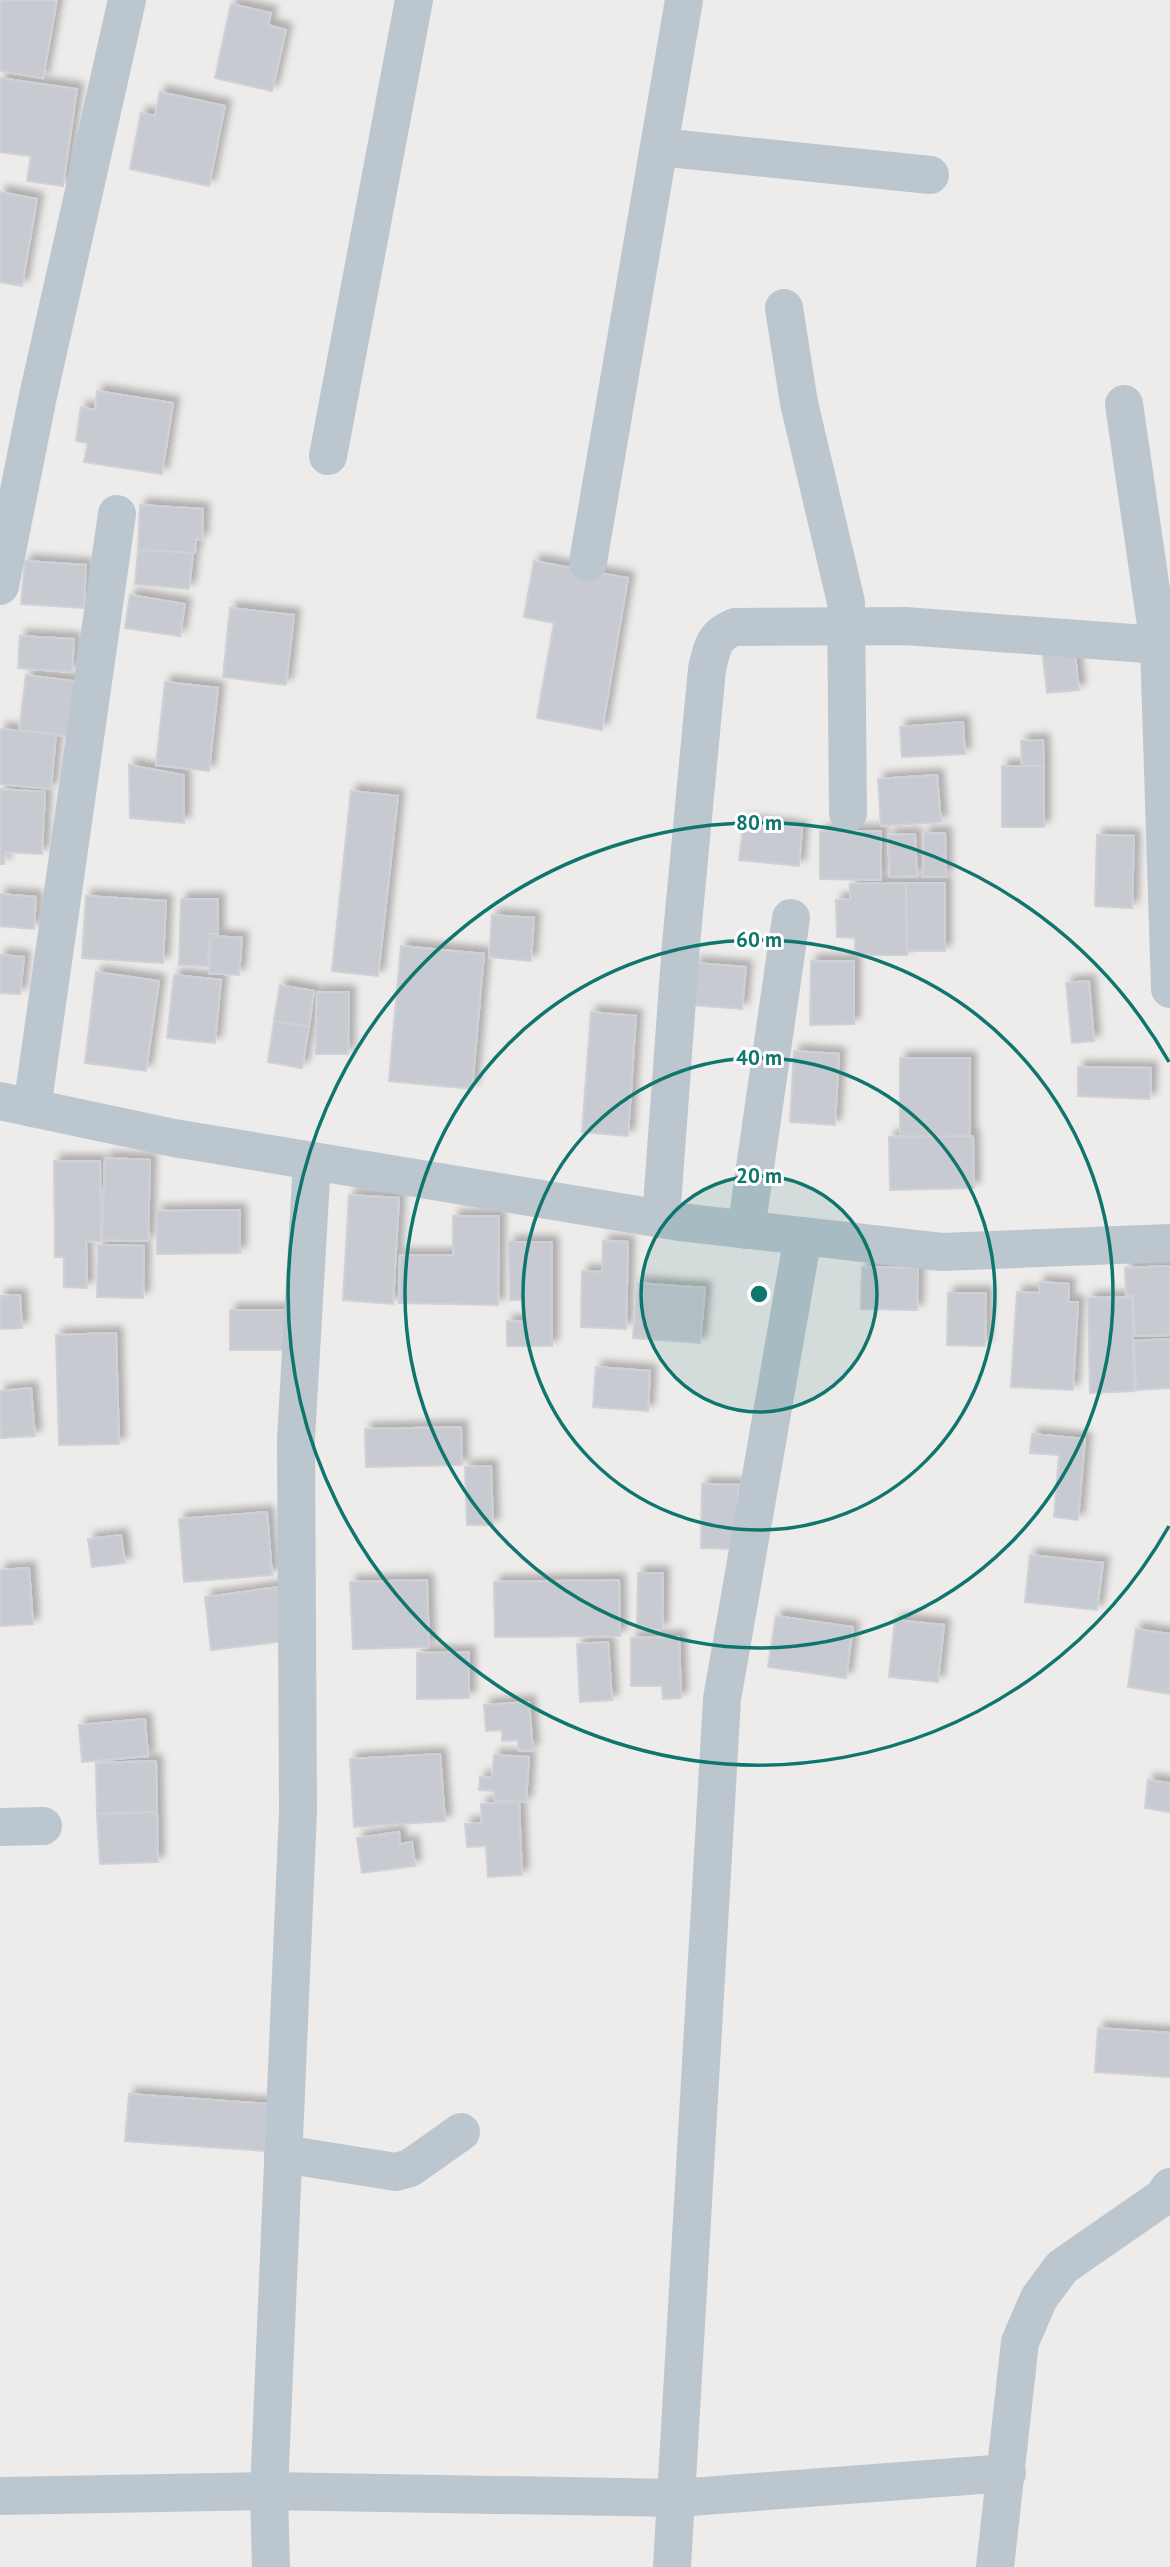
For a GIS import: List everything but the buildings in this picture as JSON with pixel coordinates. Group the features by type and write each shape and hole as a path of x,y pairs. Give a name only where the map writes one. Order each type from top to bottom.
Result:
{"street":[{"path":"0,586 38,396 127,0"},
{"path":"328,456 414,0"},
{"path":"588,562 684,0"},
{"path":"659,147 930,175"},
{"path":"784,308 799,403 846,602 848,813"},
{"path":"1124,404 1165,646 1170,989"},
{"path":"117,514 16,1104 174,1138 661,1219 746,1230 942,1252 1170,1243"},
{"path":"661,1219 681,944 707,669 713,641 723,632 735,628 905,626 1165,646"},
{"path":"746,1230 791,918"},
{"path":"271,2567 270,2491 298,1811 296,1439 312,1161"},
{"path":"672,2567 722,1699 803,1236"},
{"path":"0,1827 43,1826"},
{"path":"283,2154 396,2172 410,2168 461,2132"},
{"path":"995,2567 1020,2342 1039,2298 1062,2267 1168,2201"},
{"path":"0,2497 270,2491 677,2498 1007,2473"}]}
